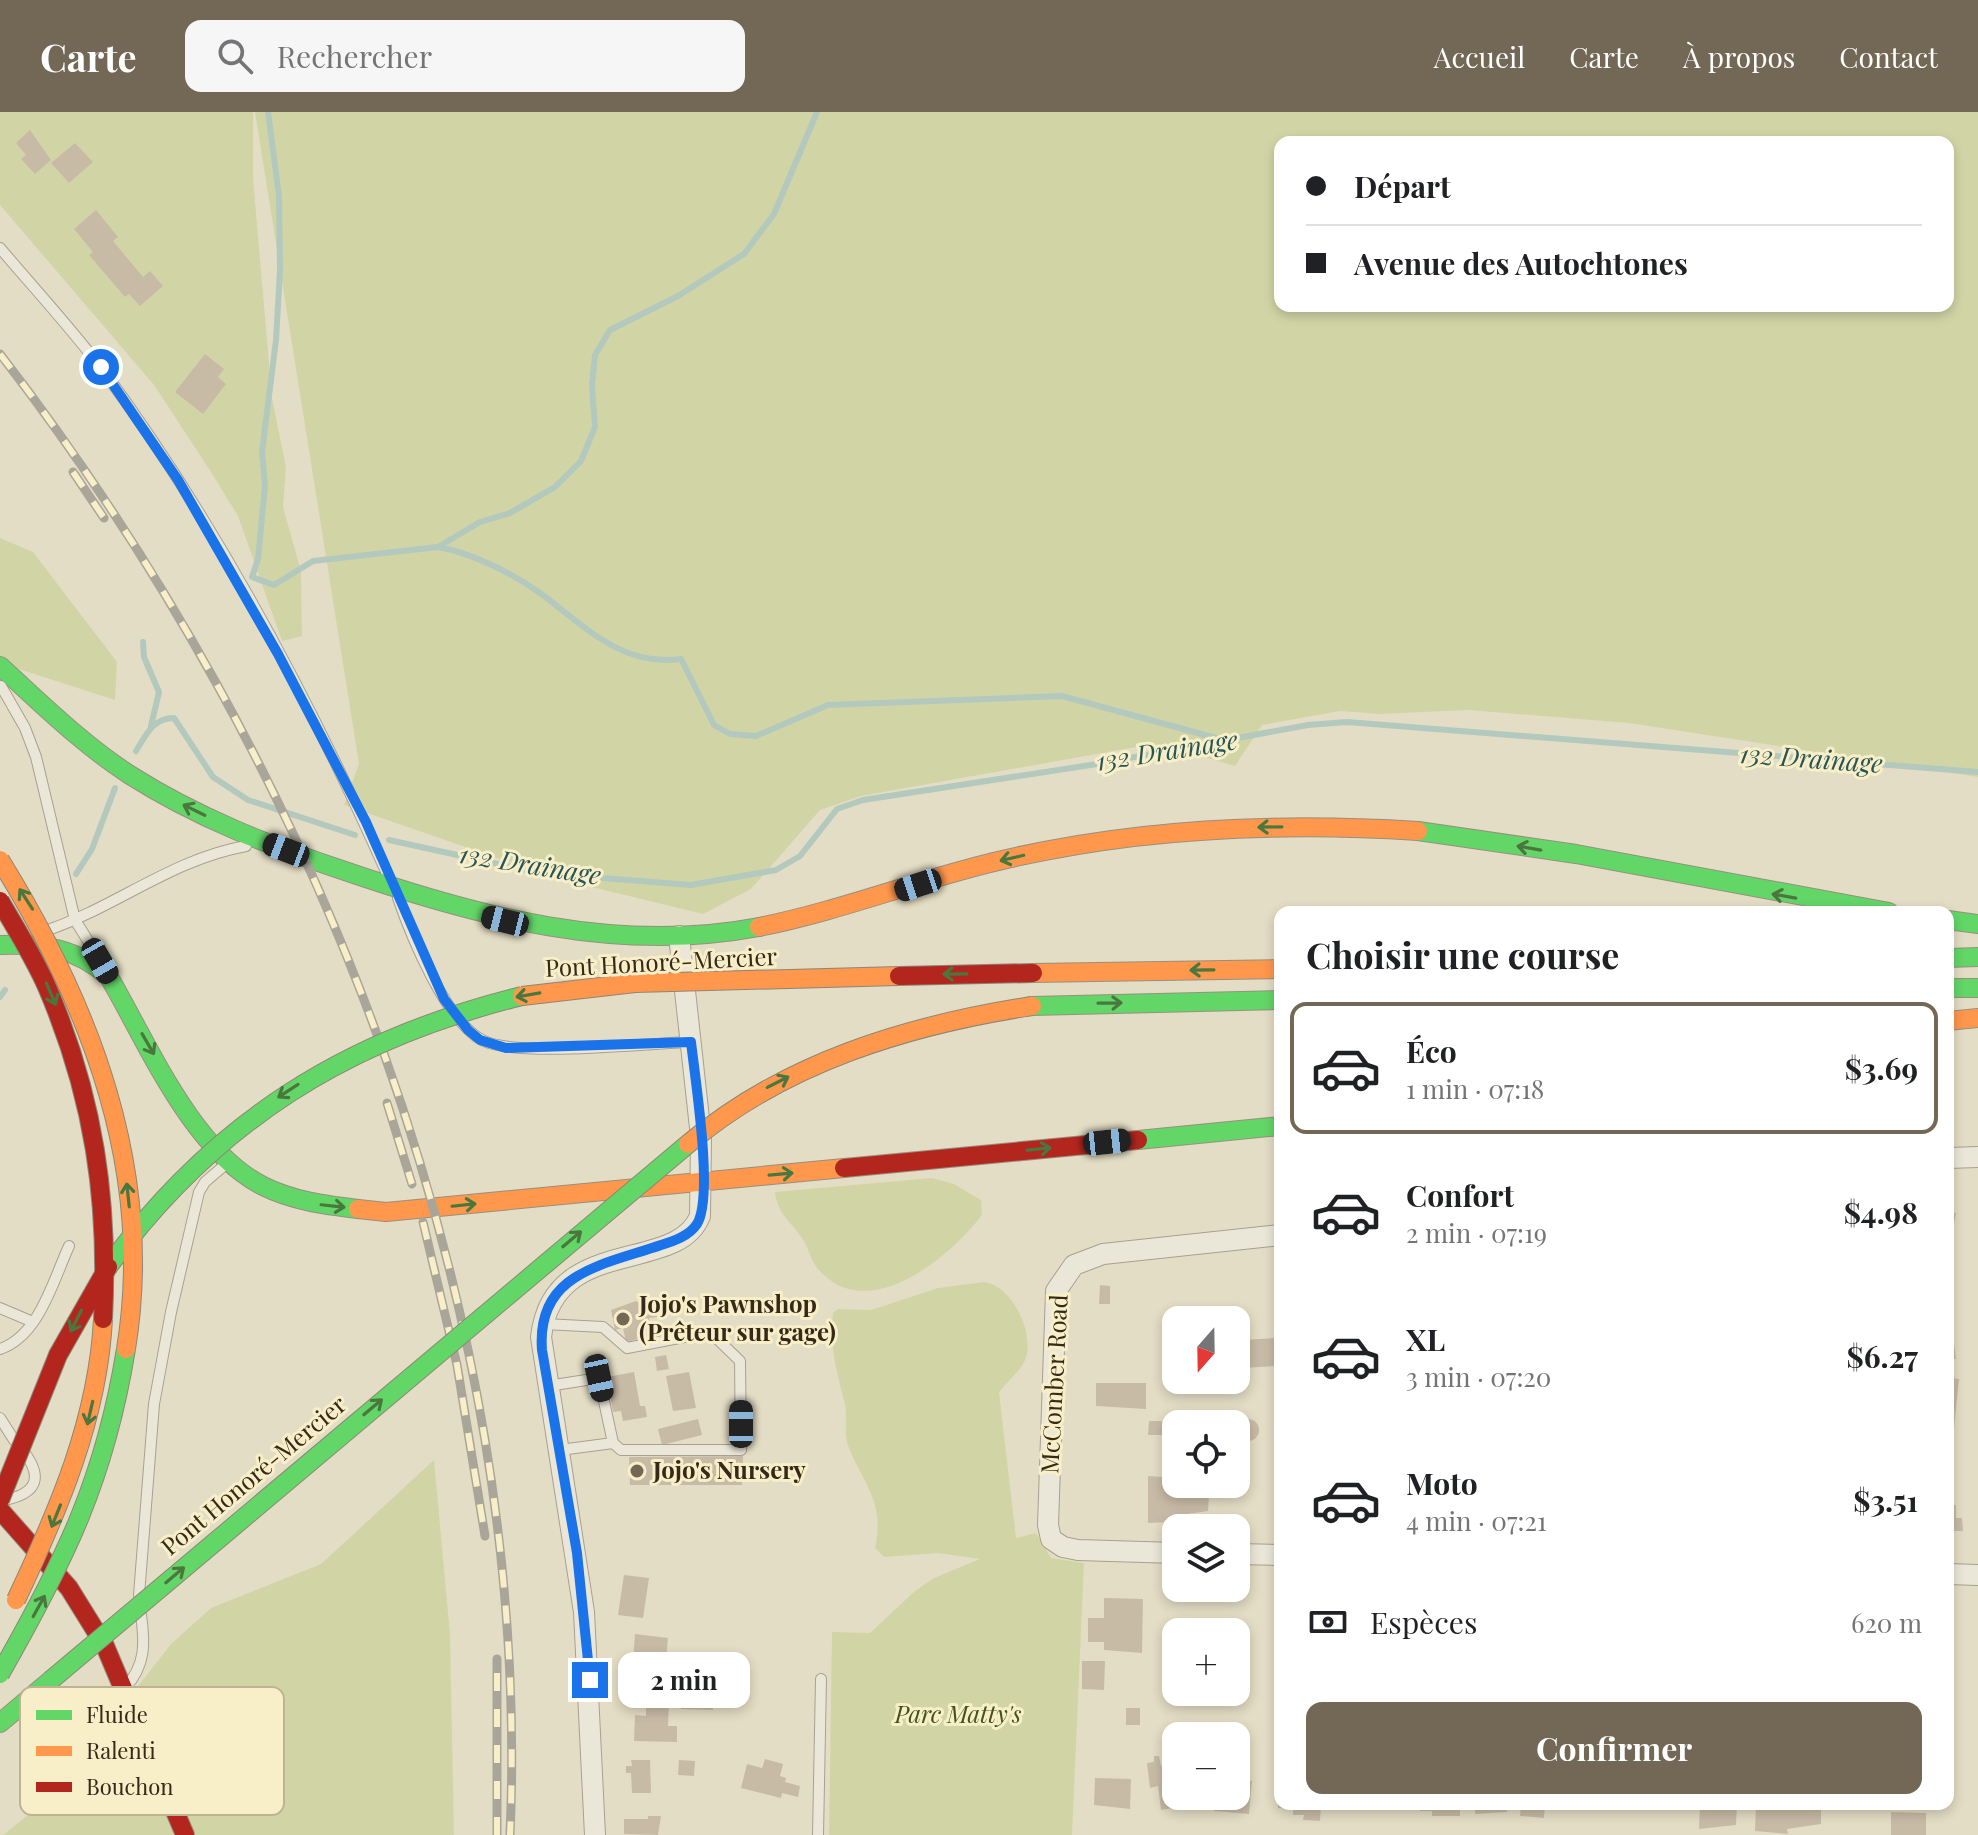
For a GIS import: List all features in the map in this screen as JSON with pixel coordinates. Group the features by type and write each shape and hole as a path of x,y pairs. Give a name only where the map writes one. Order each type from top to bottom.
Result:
{"main road":[{"path":"0,666 70,730 131,775 190,808 265,842 394,889 528,927 634,938 679,936 792,921 1022,856 1124,840 1261,827 1379,829 1464,837 1855,906"},
{"path":"0,860 55,947 99,1053 126,1173 131,1283 124,1368 99,1473 74,1537 0,1674"},
{"path":"0,901 40,971 77,1063 98,1153 108,1261 100,1364 83,1443 50,1531 7,1616"},
{"path":"1954,921 1978,924"},
{"path":"0,944 46,942 65,947 95,963 109,977 198,1131 227,1163 250,1180 290,1199 386,1212 1274,1127"},
{"path":"1954,958 1978,957"},
{"name":"Pont Honoré-Mercier","path":"0,1500 55,1363 86,1302 131,1236 168,1191 231,1133 286,1091 345,1057 454,1014 557,990 653,983 1274,969"},
{"path":"1954,988 1978,988"},
{"name":"Pont Honoré-Mercier","path":"43,1687 710,1125 771,1086 876,1039 951,1018 1032,1006 1274,1000"},
{"path":"1954,1020 1978,1018"},
{"path":"0,1510 69,1588 124,1687"},
{"name":"Pont Honoré-Mercier","path":"0,1723 20,1706"},
{"path":"177,1815 185,1835"}],"street":[{"path":"595,1835 589,1670 577,1553 542,1350 542,1324 551,1301 579,1275 673,1241 693,1228 700,1216 703,1183 679,936"},
{"path":"1954,1158 1978,1157"},
{"name":"McComber Road","path":"1162,1553 1078,1550 1063,1547 1051,1539 1048,1525 1056,1291 1074,1265 1103,1254 1274,1236"},
{"path":"1250,1554 1274,1555"},
{"path":"1954,1574 1978,1575"}],"lane":[{"path":"0,248 101,367 178,480 301,697 366,822 444,999 480,1040 519,1049 691,1042"},
{"path":"0,685 25,728 36,757 75,920 109,977"},
{"path":"0,944 75,920 192,860 265,842"},
{"path":"126,1687 135,1677 143,1657 138,1586 143,1504 149,1478 154,1404 168,1327 199,1192 205,1182 227,1163"},
{"path":"0,1349 13,1345 33,1322 69,1246"},
{"path":"0,1308 33,1322"},
{"path":"542,1324 603,1327 627,1348 710,1332 740,1361 741,1450 621,1450 613,1443 599,1378 548,1386"},
{"path":"0,1418 37,1474 32,1490 0,1500"},
{"path":"560,1450 613,1443"},
{"path":"818,1835 821,1679"}],"green space":[{"path":"0,112 253,112 253,178 272,398 286,467 283,507 301,571 302,636 282,641 238,516 154,385 0,205"},
{"path":"255,112 1978,112 1978,777 1629,723 1468,710 1380,714 1340,711 1262,725 1235,766 1181,750 1136,747 861,796 820,810 751,889 703,914 555,878 344,805 359,764"},
{"path":"0,538 33,552 117,662 115,700 0,663"},
{"path":"932,1178 954,1184 981,1200 982,1215 968,1232 929,1266 884,1288 861,1291 839,1285 819,1270 802,1238 781,1211 775,1192"},
{"name":"Parc Matty's","path":"984,1282 1004,1291 1012,1301 1027,1336 1024,1363 999,1392 1016,1538 1036,1533 1051,1558 1084,1563 1072,1835 829,1835 832,1632 870,1633 915,1591 934,1578 980,1559 938,1553 884,1557 875,1548 875,1506 846,1437 845,1405 833,1349 833,1313 838,1309 871,1310 938,1288"},
{"path":"434,1460 450,1634 454,1835 3,1835 28,1815 284,1815 284,1687 138,1687 171,1644 211,1608 321,1564"}],"building":[{"path":"30,130 51,160 35,174 21,159 26,155 16,143"},
{"path":"75,143 93,162 69,183 51,163"},
{"path":"96,210 118,237 113,241 143,277 150,271 163,286 140,306 129,294 125,297 89,255 93,252 74,229"},
{"path":"205,354 224,369 218,377 226,384 203,414 175,392"},
{"path":"1100,1285 1110,1286 1110,1304 1099,1304"},
{"path":"636,1301 647,1307 655,1305 657,1317 649,1318 652,1336 626,1342 623,1328 615,1330 611,1310"},
{"path":"1274,1338 1274,1366 1250,1368 1250,1340"},
{"path":"666,1355 669,1369 657,1371 655,1357"},
{"path":"634,1372 640,1406 645,1406 647,1417 623,1421 621,1411 613,1412 607,1377"},
{"path":"689,1372 696,1408 673,1411 666,1376"},
{"path":"1954,1378 1959,1379 1954,1428"},
{"path":"1096,1383 1146,1383 1146,1409 1096,1406"},
{"path":"698,1419 702,1435 662,1445 658,1429"},
{"path":"1250,1420 1258,1426 1256,1438 1250,1440"},
{"path":"1149,1421 1162,1421 1162,1435 1148,1435"},
{"path":"743,1456 742,1485 630,1485 629,1457"},
{"path":"1148,1476 1162,1477 1162,1498 1209,1498 1208,1511 1162,1514 1162,1522 1148,1523"},
{"path":"1954,1505 1956,1518 1962,1518 1963,1531 1954,1531"},
{"path":"624,1575 649,1578 643,1618 618,1615"},
{"path":"1104,1598 1143,1599 1142,1653 1104,1650 1104,1642 1088,1642 1088,1618 1104,1618"},
{"path":"635,1634 668,1638 665,1670 652,1669 653,1664 633,1662"},
{"path":"1082,1661 1105,1661 1104,1690 1082,1689"},
{"path":"683,1692 737,1696 739,1704 712,1706 713,1710 681,1709"},
{"path":"646,1704 669,1704 668,1726 677,1726 677,1742 634,1741 635,1715 646,1716"},
{"path":"1126,1708 1140,1708 1140,1725 1126,1725"},
{"path":"1154,1756 1159,1756 1162,1766 1161,1810 1158,1786 1150,1788 1147,1763 1154,1762"},
{"path":"765,1759 783,1764 780,1776 786,1778 785,1782 800,1786 798,1797 782,1793 781,1798 741,1788 747,1764 762,1768"},
{"path":"631,1760 650,1760 651,1793 632,1793 631,1773 626,1773 626,1766 632,1766"},
{"path":"679,1760 695,1761 694,1776 678,1775"},
{"path":"1095,1778 1131,1779 1130,1809 1094,1805"},
{"path":"1214,1810 1249,1810 1249,1814"},
{"path":"1293,1810 1321,1810 1320,1821 1303,1820 1304,1815 1293,1815"},
{"path":"1460,1810 1460,1816 1432,1816 1432,1811 1420,1811"},
{"path":"1475,1810 1507,1810 1507,1812 1475,1814"},
{"path":"1520,1810 1545,1810 1544,1818 1520,1816"},
{"path":"1700,1810 1737,1810 1736,1825 1699,1829"},
{"path":"1756,1810 1821,1810 1821,1824 1787,1829 1788,1834 1755,1831"},
{"path":"1891,1812 1926,1813 1926,1835 1891,1835"},
{"path":"648,1816 661,1816 658,1835 624,1834 624,1819 648,1819"}],"waterway":[{"path":"268,112 279,196 280,271 276,340 262,452 265,486 258,559 252,577 274,585 313,561 438,547 464,554 504,571 529,586 588,630 621,650 639,657 681,659 714,725 730,734 756,736 828,705 1062,696 1220,739"},
{"path":"438,547 480,522 510,513 555,487 581,461 595,427 592,386 595,355 610,330 678,296 744,254 774,214 817,112"},
{"path":"143,642 144,657 159,692 151,726"},
{"name":"132 Drainage","path":"136,751 155,724 174,718 213,777 248,800 355,835"},
{"name":"132 Drainage","path":"389,840 539,873 691,885 776,870 800,856 837,809 863,800 1097,764 1308,725 1347,722 1978,772"},
{"name":"132 Drainage","path":"76,874 92,849 115,788"},
{"name":"132 Drainage","path":"0,997 5,990"}],"railway":[{"path":"0,354 114,515 218,686 308,865 383,1052 443,1244 485,1439 508,1637 510,1835"},
{"path":"73,472 104,518"},
{"path":"387,1103 412,1184"},
{"path":"423,1222 457,1365 485,1536"},
{"path":"497,1659 497,1835"}],"traffic: fast":[{"path":"0,666 79,737 112,763 155,790 261,841 395,888 497,916 601,933 653,936 706,934 759,927"},
{"path":"1418,831 1576,854 1857,906"},
{"path":"1954,921 1978,924"},
{"path":"0,945 58,949 97,967 109,977 174,1093 214,1148 263,1186 298,1199 358,1209"},
{"path":"1954,958 1978,957"},
{"path":"1954,988 1978,988"},
{"path":"108,1267 149,1215 193,1169 240,1128 290,1093 342,1062 399,1036 458,1014 522,996"},
{"path":"1032,1006 1274,1000"},
{"path":"1138,1140 1274,1127"},
{"path":"51,1680 688,1144"},
{"path":"0,1674 80,1518 107,1439 126,1349"},
{"path":"43,1687 51,1680"},
{"path":"0,1723 20,1706"}],"traffic: slow":[{"path":"759,927 994,862 1099,842 1205,830 1258,828 1418,831"},
{"path":"0,860 62,974 88,1033 108,1093 123,1155 131,1219 133,1283 126,1349"},
{"path":"1033,973 1274,969"},
{"path":"522,996 635,983 899,976"},
{"path":"688,1144 765,1091 850,1051 940,1024 1032,1006"},
{"path":"1954,1020 1978,1018"},
{"path":"358,1209 386,1212 844,1168"},
{"path":"16,1600 47,1533 73,1464 93,1393 103,1319"}],"traffic: jam":[{"path":"0,901 47,987 63,1028 87,1109 100,1191 103,1319"},
{"path":"899,976 1033,973"},
{"path":"844,1168 1138,1140"},
{"path":"0,1500 58,1355 108,1267"},
{"path":"0,1510 69,1588 105,1646 122,1687"},
{"path":"177,1815 185,1835"}],"place":[{"name":"Jojo's Pawnshop (Prêteur sur gage)","path":"623,1319"},
{"name":"Jojo's Nursery","path":"637,1471"}],"route":[{"path":"101,367 178,480 278,654 366,822 444,999 468,1030 480,1040 493,1045 519,1049 691,1042 703,1183 698,1223 683,1237 593,1267 579,1275 551,1301 542,1324 542,1350 577,1553 590,1680"}]}
